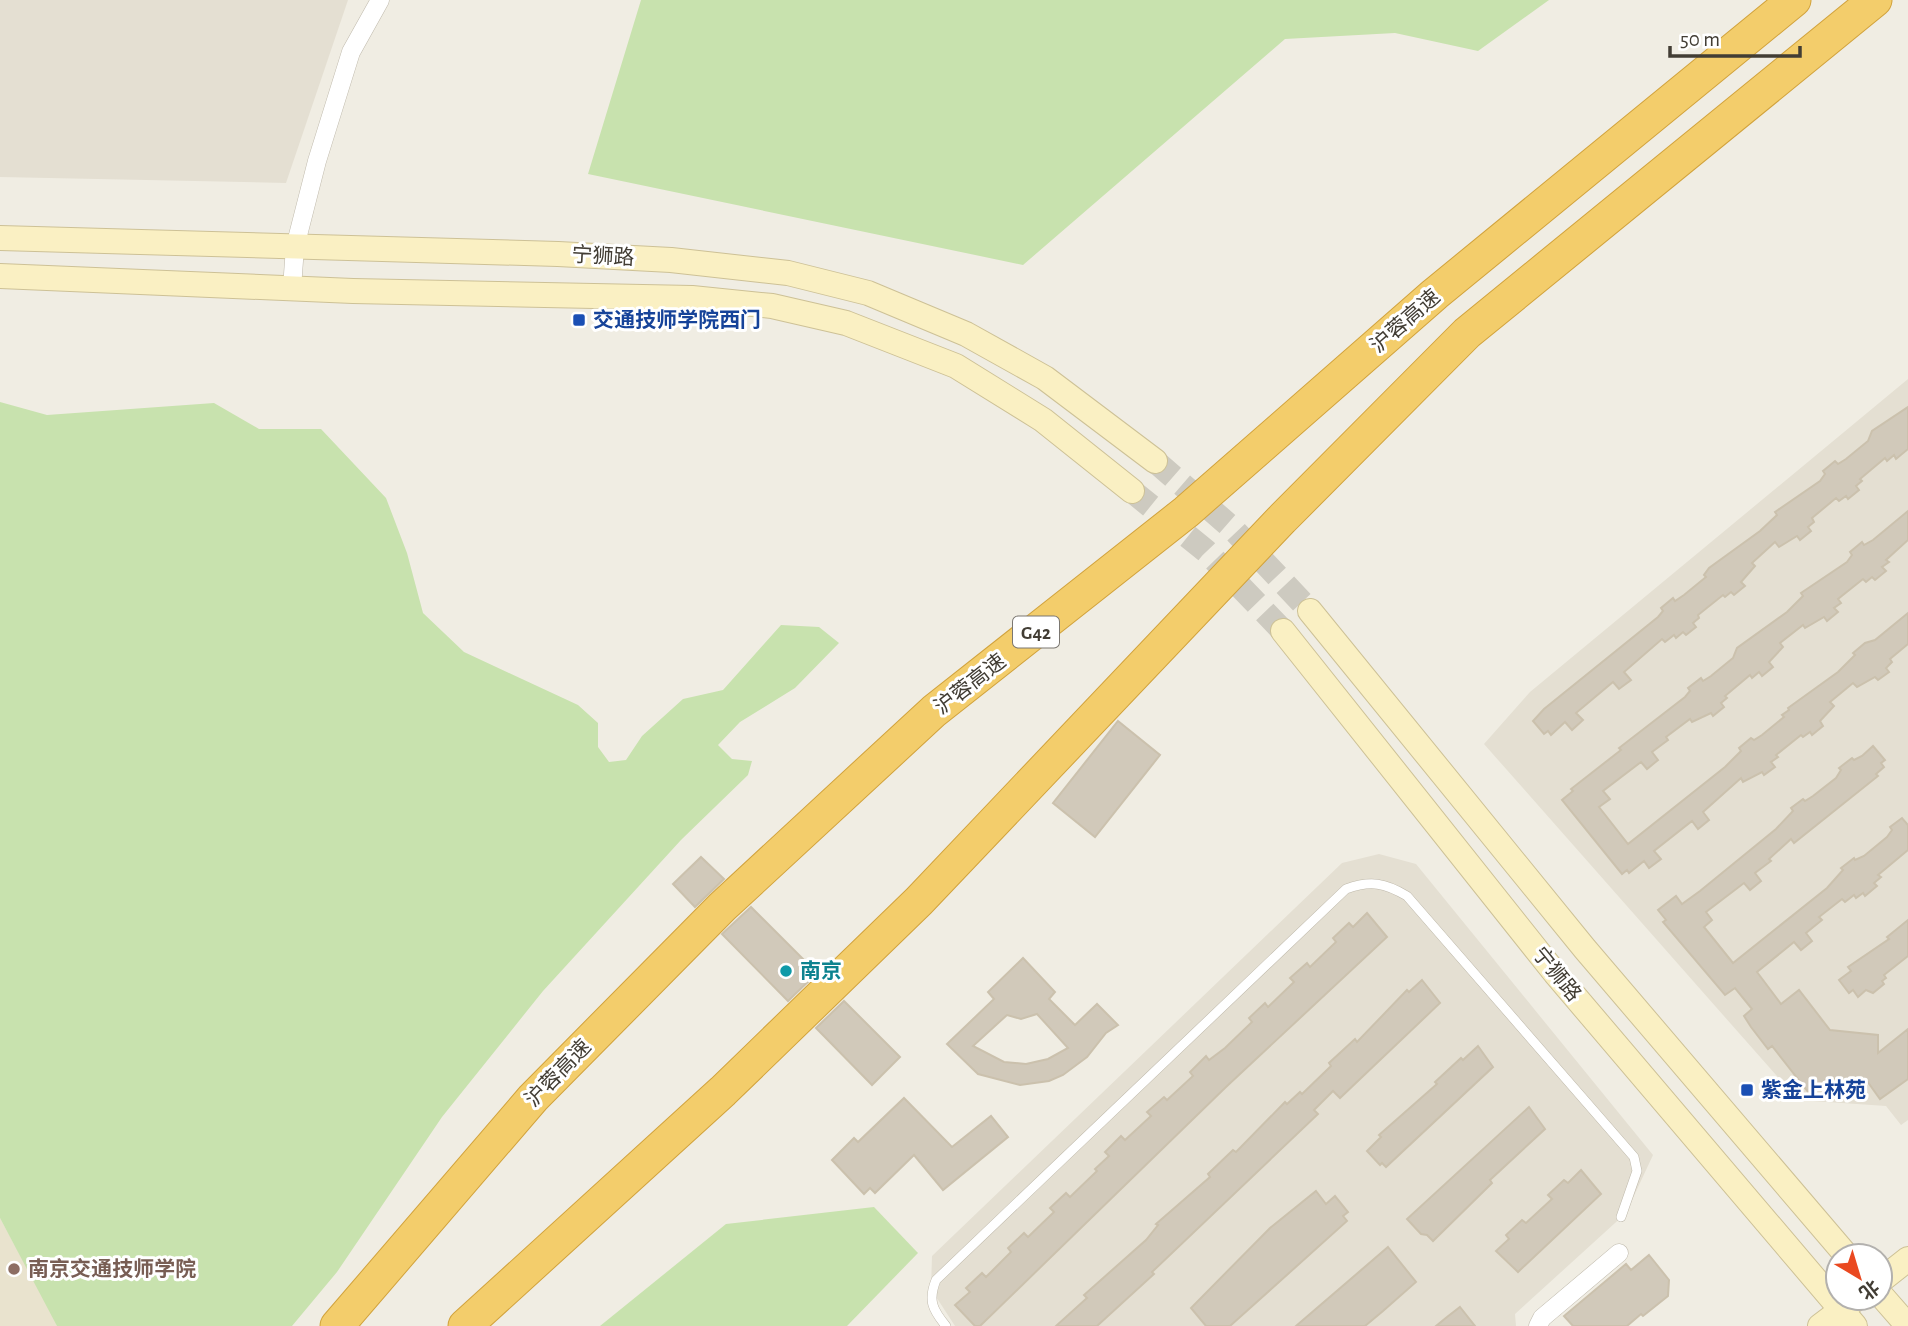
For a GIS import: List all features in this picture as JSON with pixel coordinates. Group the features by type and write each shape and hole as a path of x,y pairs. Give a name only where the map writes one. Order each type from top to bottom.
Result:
{"highway":[{"name":"沪蓉高速","path":"337,1326 533,1098 722,907 934,711 1107,577 1435,294 1794,0"},
{"path":"464,1326 723,1091 919,901 1282,519 1467,333 1875,0"}],"main road":[{"name":"宁狮路","path":"0,238 558,254 671,260 788,273 868,293 967,334 1045,379 1155,461"},
{"name":"宁狮路","path":"0,276 292,288 692,298 772,306 846,323 956,366 1043,420 1132,491"},
{"name":"宁狮路","path":"1310,611 1585,949 1835,1242"},
{"name":"宁狮路","path":"1283,631 1555,973 1824,1280"},
{"path":"1894,1270 1908,1258"},
{"path":"1894,1310 1908,1326"},
{"path":"1820,1326 1849,1312"}],"street":[{"path":"292,288 295,247 351,52 380,0"},
{"path":"1538,1326 1542,1318 1619,1253"}],"lane":[{"path":"946,1326 934,1311 930,1296 936,1280 1346,889 1367,881 1388,885 1407,896 1633,1157 1637,1171 1621,1217"}],"shaded area":[{"path":"0,0 348,0 286,183 0,177"},
{"path":"1908,379 1908,1120 1901,1125 1886,1106 1798,1100 1484,744 1530,692"},
{"path":"1379,854 1416,864 1653,1155 1626,1213 1515,1314 1516,1326 955,1326 931,1289 932,1256 1342,863"},
{"name":"南京交通技师学院","path":"0,1218 55,1320 57,1326 0,1326"}],"green space":[{"path":"641,0 1549,0 1478,51 1395,33 1285,39 1023,265 588,174"},
{"path":"0,402 47,415 214,403 259,429 321,429 386,498 407,553 423,613 464,652 578,705 598,723 598,747 609,762 626,760 642,736 683,699 723,690 781,625 819,627 839,643 795,688 740,722 718,745 732,759 752,761 748,775 681,840 543,991 442,1117 337,1272 292,1326 57,1326 0,1218"},
{"path":"874,1207 918,1253 847,1326 600,1326 726,1224"}],"building":[{"path":"1908,407 1908,449 1896,459 1894,455 1887,461 1885,458 1860,479 1862,481 1856,486 1859,490 1848,499 1846,496 1839,501 1836,498 1812,518 1814,522 1808,527 1811,531 1800,540 1797,536 1779,547 1775,542 1752,563 1755,566 1741,582 1745,586 1734,595 1731,592 1725,597 1723,595 1698,615 1699,618 1693,623 1696,627 1686,635 1683,632 1676,638 1674,635 1665,642 1662,639 1624,672 1631,680 1619,689 1613,682 1576,713 1583,720 1572,730 1565,722 1551,735 1548,731 1544,734 1533,721 1544,709 1658,617 1663,611 1661,608 1673,598 1675,601 1706,577 1704,575 1709,568 1760,531 1777,515 1775,512 1820,481 1825,474 1823,471 1835,461 1838,464 1846,459 1868,441 1872,431"},
{"path":"1908,511 1908,540 1886,560 1889,562 1882,567 1886,571 1875,580 1872,577 1866,582 1863,579 1838,599 1841,603 1834,608 1838,612 1827,621 1824,617 1805,628 1803,625 1780,643 1783,647 1769,662 1773,667 1762,676 1759,672 1752,678 1750,675 1725,696 1727,698 1721,703 1724,707 1713,716 1711,713 1692,722 1690,719 1666,737 1668,740 1652,752 1658,760 1647,769 1641,762 1603,791 1610,799 1599,807 1628,844 1725,767 1741,751 1739,748 1751,738 1754,740 1762,735 1784,717 1782,715 1788,708 1838,672 1865,643 1875,640 1908,613 1908,644 1890,659 1892,662 1886,668 1889,672 1878,680 1875,677 1857,687 1853,683 1830,702 1834,706 1820,721 1823,726 1812,735 1810,732 1803,737 1801,735 1776,755 1778,757 1771,762 1775,767 1764,775 1762,772 1743,782 1741,778 1703,812 1709,820 1698,829 1692,821 1654,851 1661,859 1649,868 1644,861 1629,873 1627,870 1622,874 1562,800 1573,791 1571,789 1621,750 1619,748 1685,697 1690,691 1688,688 1701,678 1703,681 1711,676 1733,658 1737,648 1787,612 1803,596 1801,593 1847,562 1852,555 1850,552 1862,542 1864,545 1873,540"},
{"path":"1118,721 1160,755 1095,837 1053,803"},
{"path":"1873,746 1885,760 1881,763 1884,767 1876,774 1878,776 1794,843 1791,839 1769,859 1771,861 1755,873 1761,881 1750,890 1744,883 1706,912 1712,920 1704,927 1733,963 1827,888 1843,870 1841,868 1854,858 1855,860 1864,856 1887,837 1892,830 1890,827 1902,818 1908,825 1908,850 1878,875 1881,877 1874,883 1877,886 1865,896 1863,893 1856,898 1854,895 1845,902 1842,899 1819,917 1822,920 1806,933 1812,941 1801,950 1794,942 1757,972 1781,1004 1799,990 1830,1030 1878,1035 1878,1053 1908,1029 1908,1079 1880,1099 1867,1081 1828,1078 1809,1093 1772,1046 1768,1049 1751,1027 1744,1016 1752,1009 1735,988 1725,995 1663,922 1666,920 1658,910 1676,896 1682,904 1700,891 1776,829 1793,811 1791,808 1803,799 1805,801 1813,796 1836,778 1841,770 1839,768 1852,758 1854,760 1862,756"},
{"path":"701,857 724,879 695,907 673,884"},
{"path":"751,907 817,973 788,1001 722,934"},
{"path":"1367,913 1387,937 1226,1087 980,1326 975,1326 955,1305 970,1292 966,1288 982,1273 986,1277 1011,1252 1008,1248 1024,1233 1028,1237 1054,1212 1050,1208 1066,1193 1070,1197 1097,1171 1095,1169 1109,1156 1105,1152 1121,1136 1125,1140 1151,1116 1147,1112 1164,1097 1167,1100 1193,1076 1190,1072 1206,1056 1209,1060 1225,1048 1252,1022 1249,1018 1265,1003 1268,1007 1294,982 1290,978 1307,963 1310,967 1336,942 1333,938 1349,923 1353,927"},
{"path":"1908,920 1908,956 1884,975 1884,984 1873,993 1866,990 1858,997 1853,990 1849,993 1839,980 1851,971 1848,967 1889,939 1887,937"},
{"path":"1023,958 1055,992 1049,999 1075,1025 1097,1004 1118,1025 1106,1033 1087,1057 1063,1075 1049,1081 1020,1085 978,1074 947,1044 994,999 988,992","holes":["1037,1014 1068,1048 1048,1059 1026,1064 1004,1062 973,1046 1007,1015 1021,1019"]},
{"path":"1422,980 1440,1003 1340,1098 1333,1091 1314,1110 1318,1114 1152,1272 1154,1274 1097,1326 1056,1326 1087,1298 1084,1295 1146,1240 1158,1225 1156,1224 1210,1177 1208,1174 1233,1150 1236,1152 1285,1102 1287,1104 1300,1092 1302,1094 1331,1066 1329,1063 1355,1039 1357,1042 1407,990 1409,992"},
{"path":"844,1001 900,1057 872,1085 816,1028"},
{"path":"1478,1046 1493,1067 1386,1167 1382,1163 1380,1165 1367,1151 1381,1137 1379,1135 1437,1084 1435,1082 1461,1058 1463,1060"},
{"path":"904,1098 952,1147 991,1116 1008,1137 943,1190 914,1155 875,1193 870,1188 864,1194 832,1160 854,1138 858,1142"},
{"path":"1529,1107 1545,1129 1490,1180 1492,1183 1433,1241 1427,1235 1421,1234 1407,1219"},
{"path":"1581,1170 1601,1194 1518,1272 1496,1251 1509,1239 1506,1235 1522,1220 1526,1223 1552,1199 1548,1195 1564,1180 1568,1183"},
{"path":"1316,1191 1326,1204 1335,1196 1348,1212 1343,1216 1347,1221 1230,1326 1206,1326 1191,1308 1270,1228"},
{"path":"1388,1247 1416,1282 1383,1311 1365,1326 1296,1326"},
{"path":"1649,1255 1669,1280 1668,1296 1643,1316 1641,1314 1627,1326 1573,1326 1564,1316 1626,1264 1631,1270"},
{"path":"1460,1307 1475,1326 1436,1326 1447,1317"}],"tunnel":[{"path":"1155,461 1232,528 1310,611"},
{"path":"1132,491 1206,551 1283,631"}],"place":[{"name":"交通技师学院西门","path":"579,320"},
{"name":"南京","path":"786,971"},
{"name":"紫金上林苑","path":"1747,1090"},
{"name":"南京交通技师学院","path":"14,1269"}]}
